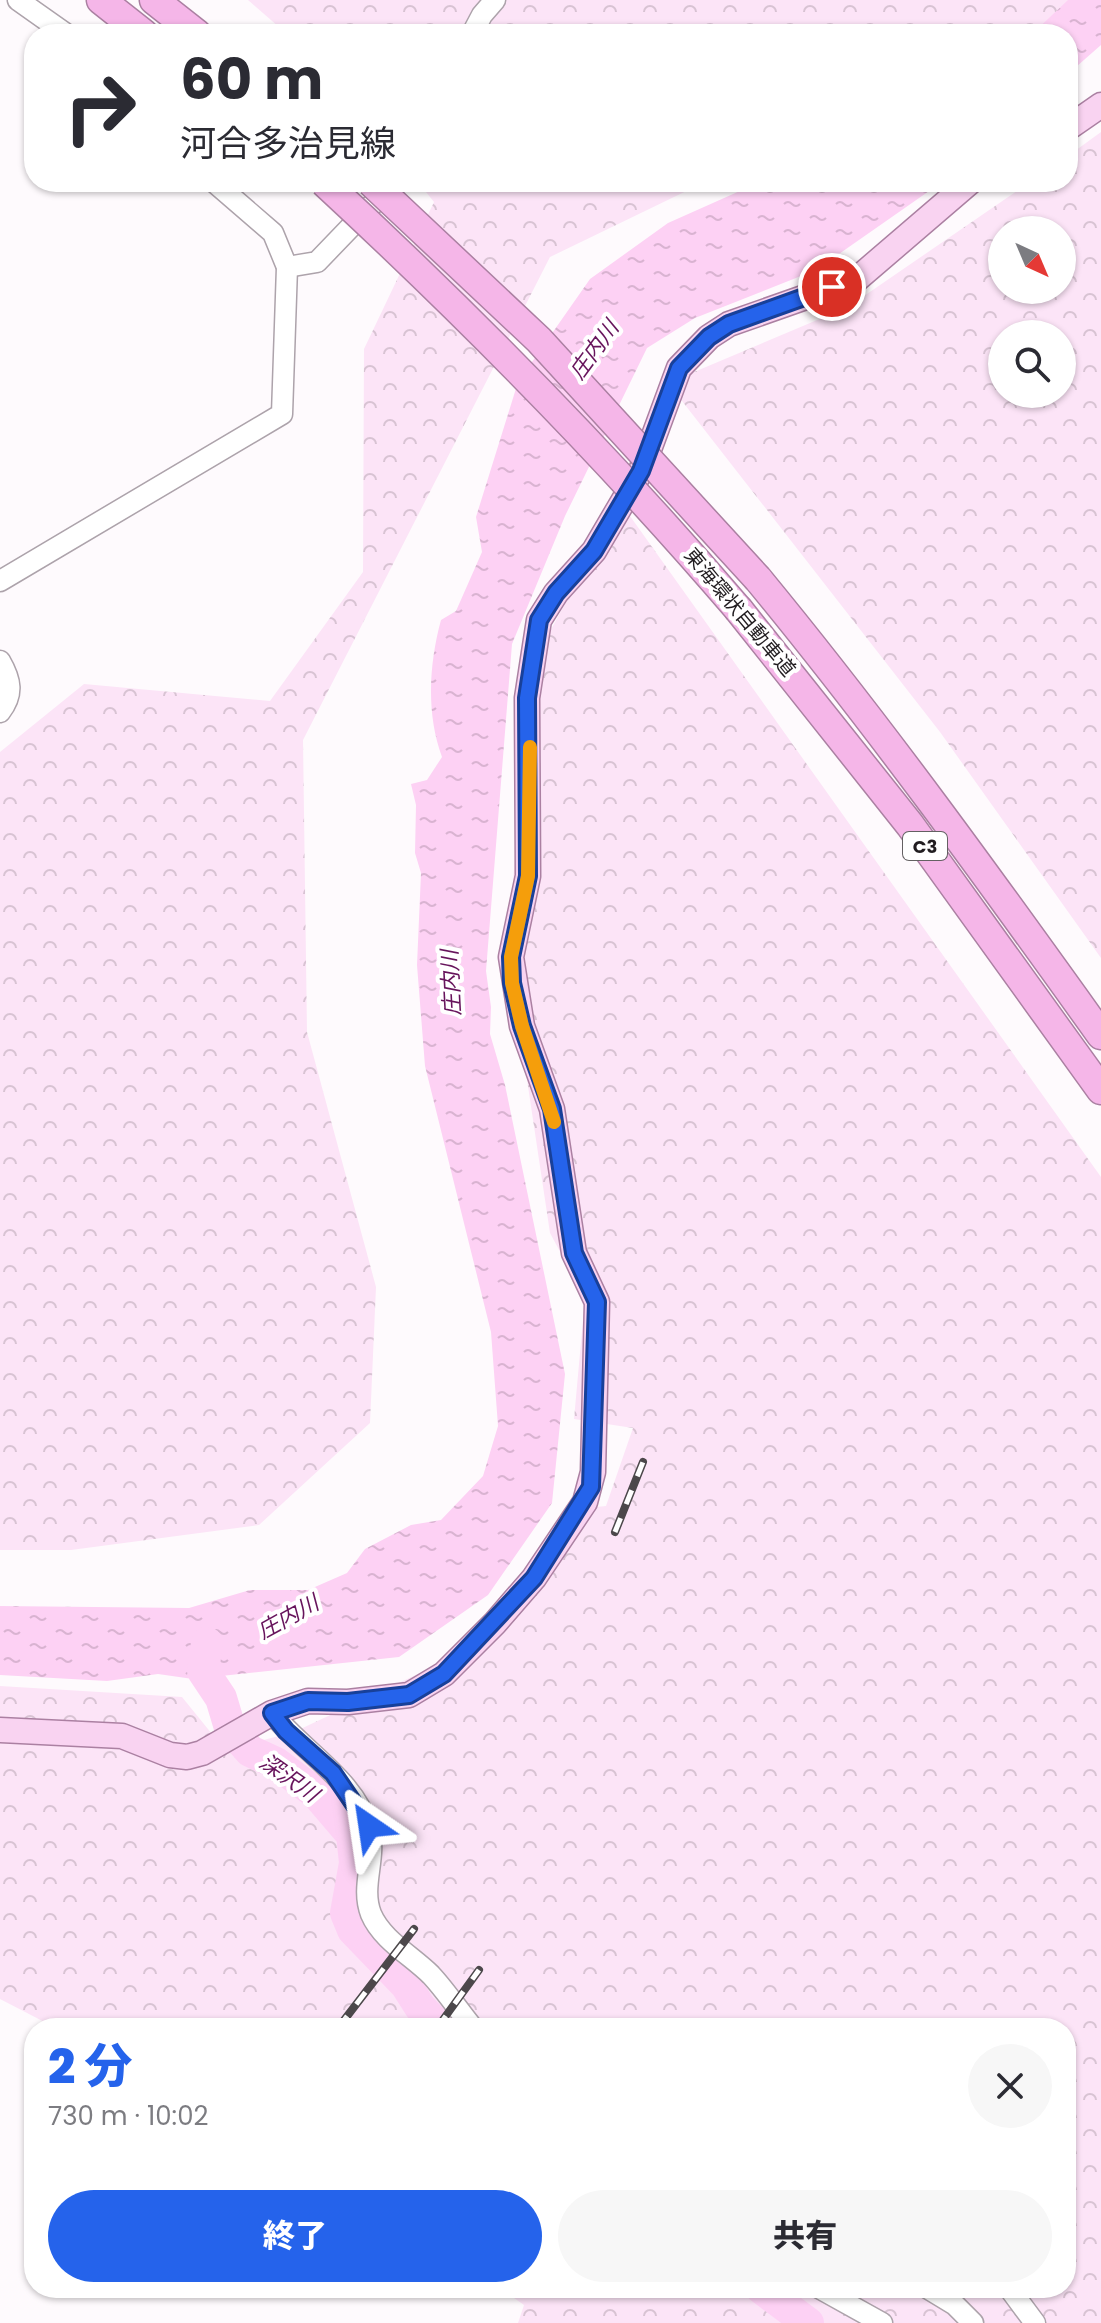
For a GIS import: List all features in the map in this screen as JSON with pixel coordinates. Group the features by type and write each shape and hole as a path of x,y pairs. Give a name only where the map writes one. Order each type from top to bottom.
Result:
{"highway":[{"path":"101,0 131,24"},
{"path":"154,0 184,24"},
{"name":"東海環状自動車道","path":"335,192 448,296 587,437 739,610 910,825 1101,1090"},
{"name":"東海環状自動車道","path":"382,192 539,340 758,579 924,788 1101,1035"}],"main road":[{"path":"1078,121 1101,105"},
{"path":"0,1730 122,1736 170,1755 187,1757 215,1746 266,1717 308,1701 348,1702 409,1695 444,1674 534,1578 591,1487 597,1302 574,1253 552,1109 522,1026 512,983 511,957 528,876 527,698 539,620 556,593 594,551 641,471 679,368 709,337 729,324 857,279 958,192"}],"street":[{"path":"18,0 52,24"},
{"path":"477,24 495,0"},
{"path":"0,581 282,414 287,267 273,233 226,192"},
{"path":"287,267 317,262 384,192"},
{"path":"0,661 11,687 0,712"},
{"path":"266,1717 333,1773 369,1826 374,1851 366,1888 371,1914 383,1932 431,1976 465,2018"},
{"path":"837,2298 882,2323"},
{"path":"943,2298 973,2323"},
{"path":"1016,2298 1035,2323"}],"green space":[{"path":"248,0 1085,0 1060,24 276,24"},
{"path":"1101,132 1101,958 940,732 668,383 848,307 1015,192 1078,192 1078,149"},
{"path":"426,192 684,192 550,257 303,740 307,1032 376,1287 370,1423 259,1525 71,1550 0,1550 0,752 84,684 270,701 363,572 364,349 434,202"},
{"path":"620,502 1101,1177 1101,2323 518,2323 524,2305 514,2298 1076,2298 1076,2018 37,2018 0,1999 0,1686 182,1697 225,1750 294,1732 467,1651 567,1510 606,1506 633,1428 574,1419 585,1298 550,1233 508,953 528,672"}],"water":[{"path":"1068,0 1101,0 1101,45 1078,65 1078,24 1043,24"},
{"name":"庄内川","path":"738,192 928,192 816,270 695,318 647,348 565,516 512,644 486,971 491,1007 490,1034 505,1085 565,1374 552,1503 488,1595 399,1657 193,1679 158,1674 107,1681 0,1675 0,1606 189,1608 250,1590 308,1590 347,1573 365,1549 411,1525 441,1520 483,1476 498,1426 491,1332 425,1066 417,965 421,873 415,853 416,805 411,784 427,780 442,757 431,706 437,637 441,620 456,611 482,552 476,517 518,382 590,279 668,223"}],"waterway":[{"name":"深沢川","path":"207,1643 203,1671 221,1698 230,1728 250,1751 276,1763 317,1794 352,1835 355,1863 346,1913 353,1930 406,1985 430,2018"},
{"name":"深沢川","path":"774,2298 808,2323"}],"railway":[{"path":"615,1532 643,1462"},
{"path":"346,2018 414,1929"},
{"path":"444,2018 479,1970"}],"slow traffic":[{"path":"530,747 528,876 511,957 512,983 522,1026 554,1122"}],"route":[{"path":"369,1826 333,1773 286,1731 272,1713 308,1701 327,1699 348,1702 409,1695 444,1674 534,1578 585,1502 591,1487 597,1302 574,1253 552,1109 522,1026 512,983 511,957 528,876 530,747 527,698 539,620 556,593 594,551 641,471 679,368 709,337 729,324 832,287"}]}
